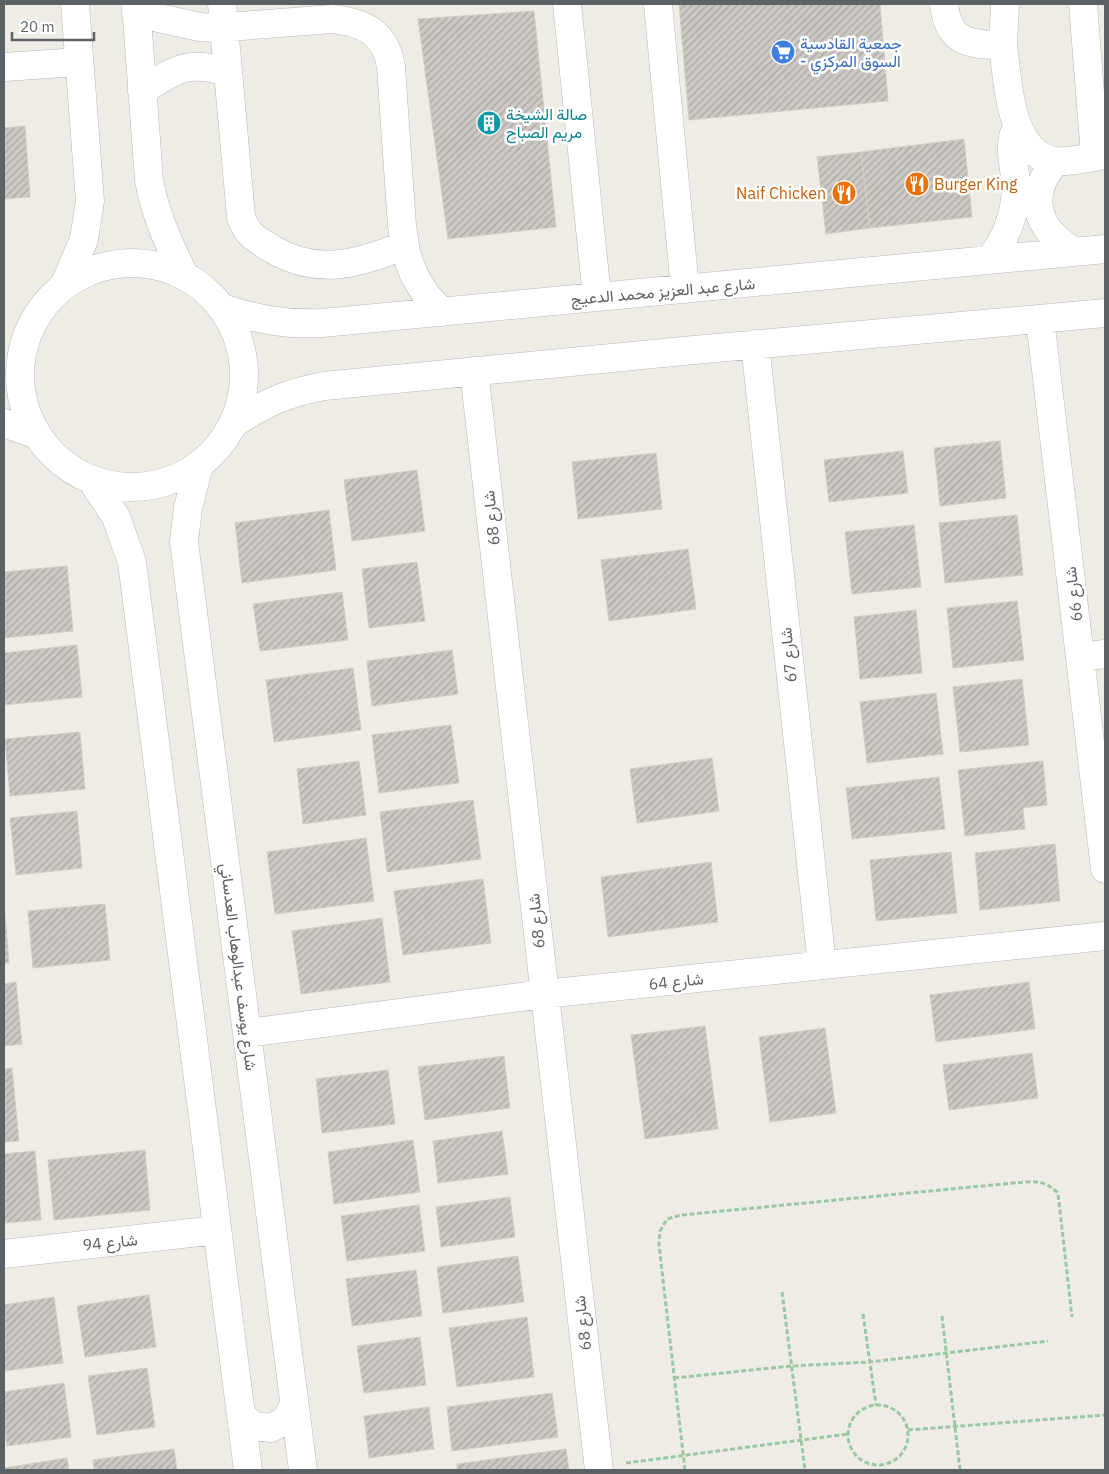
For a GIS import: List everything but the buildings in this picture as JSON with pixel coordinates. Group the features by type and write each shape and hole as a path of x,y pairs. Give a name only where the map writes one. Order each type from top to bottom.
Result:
{"street":[{"path":"65,284 84,238 90,201 75,4"},
{"path":"567,4 597,297"},
{"path":"658,4 686,289"},
{"path":"944,4 950,28 963,40 980,45 1003,46"},
{"path":"1005,4 1003,46 1012,112 1017,128 1033,149 1044,157 1056,161 1100,156 1083,4"},
{"path":"184,275 162,229 152,196 136,8 200,27 223,16 348,20 364,26 375,33 384,43 389,54 402,226 406,254 414,275 427,296 442,312"},
{"path":"223,16 241,217 245,229 255,239 283,255 318,265 356,262 405,245"},
{"path":"4,67 79,62"},
{"path":"142,92 171,72 192,66 228,72"},
{"path":"990,259 1000,247 1012,218 1016,187 1012,137 1017,128"},
{"path":"1056,161 1046,172 1040,186 1038,202 1041,216 1048,230 1073,252"},
{"name":"شارع عبد العزيز محمد الدعيج","path":"222,308 256,318 297,324 1105,249"},
{"path":"123,263 154,264 184,275 205,289 222,308 236,334 244,364 242,395 233,424 218,447 199,465 175,479 148,487 120,488 92,481 70,470 50,454 35,434 24,408 19,380 22,351 31,324 46,302 65,284 93,270 123,263"},
{"path":"233,424 265,404 302,390 324,386 1105,312"},
{"name":"شارع 66","path":"1040,319 1093,655 1105,868"},
{"path":"4,340 31,324"},
{"name":"شارع 67","path":"754,344 822,965"},
{"name":"شارع 68","path":"474,371 598,1468"},
{"path":"4,423 35,434"},
{"name":"شارع يوسف عبدالوهاب العدساني","path":"199,465 188,508 184,542 303,1470"},
{"path":"92,481 116,517 132,562 248,1470"},
{"name":"شارع 64","path":"248,1033 544,994 1105,936"},
{"name":"شارع 94","path":"4,1254 217,1230"},
{"path":"241,1415 254,1426 271,1428 286,1420 294,1405"}],"path":[{"path":"685,1470 659,1245 660,1231 667,1219 681,1215 1013,1184 1038,1182 1048,1184 1058,1193 1072,1317"},
{"path":"782,1292 805,1470"},
{"path":"863,1314 876,1405"},
{"path":"942,1316 960,1470"},
{"path":"674,1378 792,1366 870,1362 1048,1342"},
{"path":"876,1405 887,1406 897,1411 904,1420 908,1430 907,1442 902,1453 892,1461 880,1465 868,1463 857,1457 850,1446 848,1434 850,1423 857,1414 866,1408 876,1405"},
{"path":"908,1430 1105,1415"},
{"path":"598,1468 848,1434"},
{"path":"880,1465 881,1470"}],"place":[{"name":"جمعية القادسية - السوق المركزي","path":"783,52"},
{"name":"صالة الشيخة مريم الصباح","path":"489,123"},
{"name":"Burger King","path":"917,184"},
{"name":"Naif Chicken","path":"844,193"}]}
